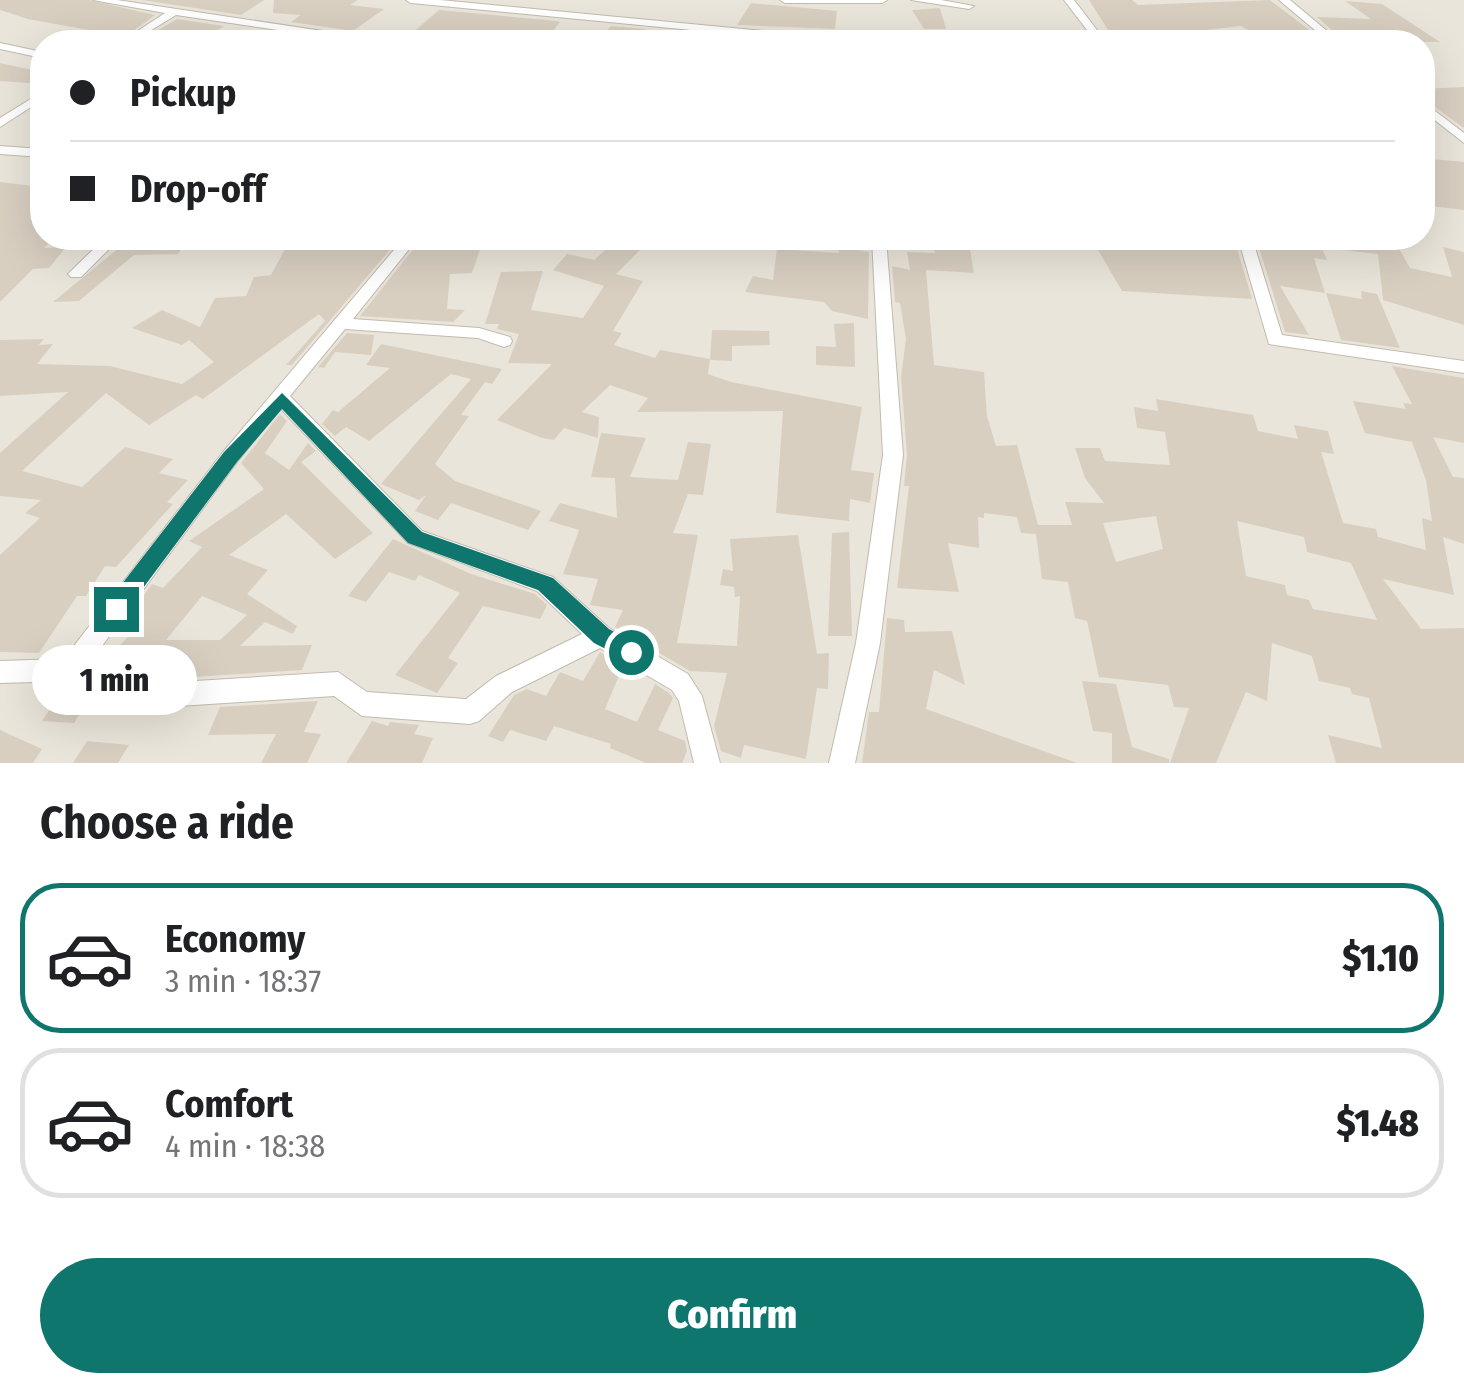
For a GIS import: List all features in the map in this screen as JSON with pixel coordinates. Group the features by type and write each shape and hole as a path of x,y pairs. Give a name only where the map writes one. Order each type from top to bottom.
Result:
{"street":[{"path":"98,0 293,30"},
{"path":"410,0 463,2 725,30"},
{"path":"589,16 594,0"},
{"path":"785,0 882,0"},
{"path":"916,0 966,3 978,17"},
{"path":"1069,0 1091,30"},
{"path":"1284,0 1321,30"},
{"path":"144,30 172,12"},
{"path":"0,46 30,52"},
{"path":"0,123 30,103"},
{"path":"1435,115 1464,139"},
{"path":"0,150 30,153"},
{"path":"76,274 101,250"},
{"path":"70,670 230,457 401,250"},
{"path":"842,763 868,643 892,456 880,250"},
{"path":"1244,250 1276,340 1464,367"},
{"path":"339,322 480,333 504,341"},
{"path":"282,398 415,538 546,584 601,636 680,682 690,696 707,763"},
{"path":"0,672 70,670 118,688 162,694 338,684 362,704 470,712 504,684 601,636"}],"shaded area":[{"path":"0,0 1464,0 1464,763 0,763"}],"building":[{"path":"0,0 89,0 155,15 134,30 88,30 0,10"},
{"path":"142,0 264,0 241,15"},
{"path":"274,0 358,0 350,5 384,9 354,30 291,22 301,15 273,13"},
{"path":"1089,0 1132,0 1138,5 1270,0 1309,30 1248,30 1241,26 1108,30"},
{"path":"1345,1 1382,4 1422,30 1332,30 1317,17 1371,19"},
{"path":"751,3 837,11 835,29 737,25"},
{"path":"940,8 946,29 924,29 912,10"},
{"path":"439,10 560,22 554,30 416,30"},
{"path":"177,19 224,26 218,30 158,30"},
{"path":"611,26 646,29 645,30 607,30"},
{"path":"0,63 30,69 30,83 0,81"},
{"path":"1464,87 1464,128 1435,107 1435,88"},
{"path":"1435,159 1464,162 1464,210 1435,207"},
{"path":"0,182 30,186 30,250 64,250 49,268 33,269 0,302"},
{"path":"1443,247 1464,252 1464,325 1383,300 1378,254 1343,250 1400,250 1410,268 1452,277"},
{"path":"116,250 181,250 178,254 134,255 79,301 53,302"},
{"path":"285,250 390,250 292,365 286,365 325,321 319,314 203,399 196,395 149,425 106,393 22,471 82,487 125,447 173,459 159,473 188,480 167,502 173,504 116,567 105,566 86,596 77,596 39,653 0,652 0,555 40,518 25,513 41,500 0,496 0,453 68,392 0,396 0,340 44,339 39,345 53,344 37,364 110,366 182,384 214,362 189,340 182,345 132,328 162,310 200,327 215,298 246,296 254,277 271,275"},
{"path":"412,250 480,250 472,273 450,274 447,309 465,310 453,322 360,316"},
{"path":"605,250 640,250 616,274 643,281 613,331 622,333 614,345 655,358 660,350 710,359 708,374 731,382 862,407 851,470 874,473 870,503 850,499 849,521 776,513 783,411 637,412 648,398 610,385 582,412 599,417 598,438 564,428 554,440 542,438 497,420 552,364 508,363 519,334 497,329 499,324 485,324 501,272 543,271 531,310 583,318 604,286 553,270 567,254 594,260"},
{"path":"777,250 839,253 838,250 869,252 868,319 832,311 824,302 745,292 753,276 773,280"},
{"path":"970,250 974,273 926,270 934,365 984,372 987,416 996,446 1017,445 1038,525 1072,525 1065,502 1104,503 1085,478 1075,448 1100,448 1105,461 1170,465 1165,432 1137,428 1134,407 1158,411 1156,399 1253,415 1258,431 1298,439 1294,425 1328,431 1334,454 1321,452 1343,523 1376,529 1378,537 1426,550 1422,518 1432,521 1426,480 1412,442 1365,433 1353,401 1406,409 1403,403 1412,404 1392,366 1464,378 1464,443 1433,437 1453,477 1464,478 1464,544 1443,537 1454,595 1383,579 1421,629 1464,628 1464,763 1336,763 1328,735 1382,748 1369,698 1352,694 1350,688 1319,681 1312,656 1272,643 1267,701 1246,692 1216,763 1170,763 1189,708 1174,707 1168,685 1099,677 1087,621 1075,618 1068,582 1042,579 1036,534 1021,533 1017,517 984,513 984,518 978,517 979,548 948,543 959,592 897,588 909,486 904,486 907,455 901,377 906,339 900,303 895,302 892,266 910,270 907,252","holes":["1156,516 1163,549 1116,562 1103,523","1237,521 1304,537 1307,552 1351,563 1377,620 1313,609 1309,600 1287,595 1285,585 1246,576"]},
{"path":"1098,250 1237,250 1252,299 1122,291"},
{"path":"1260,250 1322,250 1327,260 1314,258 1325,293 1280,286 1309,335 1285,332"},
{"path":"1361,291 1377,294 1400,348 1341,340 1326,293 1362,299"},
{"path":"854,323 855,367 816,365 816,346 836,347 834,324"},
{"path":"712,330 769,331 770,345 732,346 732,361 710,360"},
{"path":"347,333 374,335 371,355 335,352 324,368 318,367"},
{"path":"381,344 502,369 492,384 485,382 461,415 469,416 435,464 455,481 541,511 528,530 451,503 438,520 415,511 426,495 419,500 381,484 471,379 451,374 369,441 346,427 335,436 322,424 333,410 338,412 390,368 366,365"},
{"path":"280,414 287,421 265,453 289,470 308,443 316,451 301,462 373,533 335,559 286,514 229,555 268,570 247,594 297,626 293,634 265,622 240,646 312,645 302,670 163,679 102,666 131,633 120,628 152,584 163,588 202,547 189,541 264,489 241,463","holes":["202,596 247,615 220,640 166,640"]},
{"path":"601,433 646,438 630,477 678,480 688,442 711,444 703,495 688,494 673,533 698,535 677,643 737,646 740,596 735,597 734,587 720,585 723,569 733,571 730,539 798,535 817,654 829,653 828,689 817,688 806,759 744,745 741,758 721,751 714,726 727,673 690,671 615,627 623,610 590,605 598,579 563,574 579,530 549,521 560,503 617,518 615,478 591,477"},
{"path":"849,532 852,636 828,636 832,533"},
{"path":"393,539 471,574 535,594 547,605 540,619 483,606 448,658 458,663 437,693 395,675 460,593 419,575 415,581 389,572 366,602 348,596"},
{"path":"887,618 904,620 905,632 952,631 965,685 934,670 926,709 1077,763 862,763 869,712 879,712"},
{"path":"600,652 623,666 605,709 637,722 655,684 673,698 658,730 685,741 687,751 682,763 646,763 610,748 611,744 554,726 546,741 510,730 503,742 488,736 514,695 527,689 546,696 560,672 583,681"},
{"path":"1082,681 1116,684 1132,747 1169,759 1169,763 1112,763 1112,733 1093,731"},
{"path":"58,697 89,699 74,723 42,721"},
{"path":"318,701 304,732 321,734 307,763 261,763 276,734 208,735 220,707"},
{"path":"372,721 388,726 390,722 419,725 414,734 433,738 422,763 346,763"},
{"path":"0,730 42,749 33,763 0,763"},
{"path":"87,741 129,745 118,763 73,763"}],"route":[{"path":"116,609 230,457 282,398 415,538 546,584 601,636 631,652"}]}
